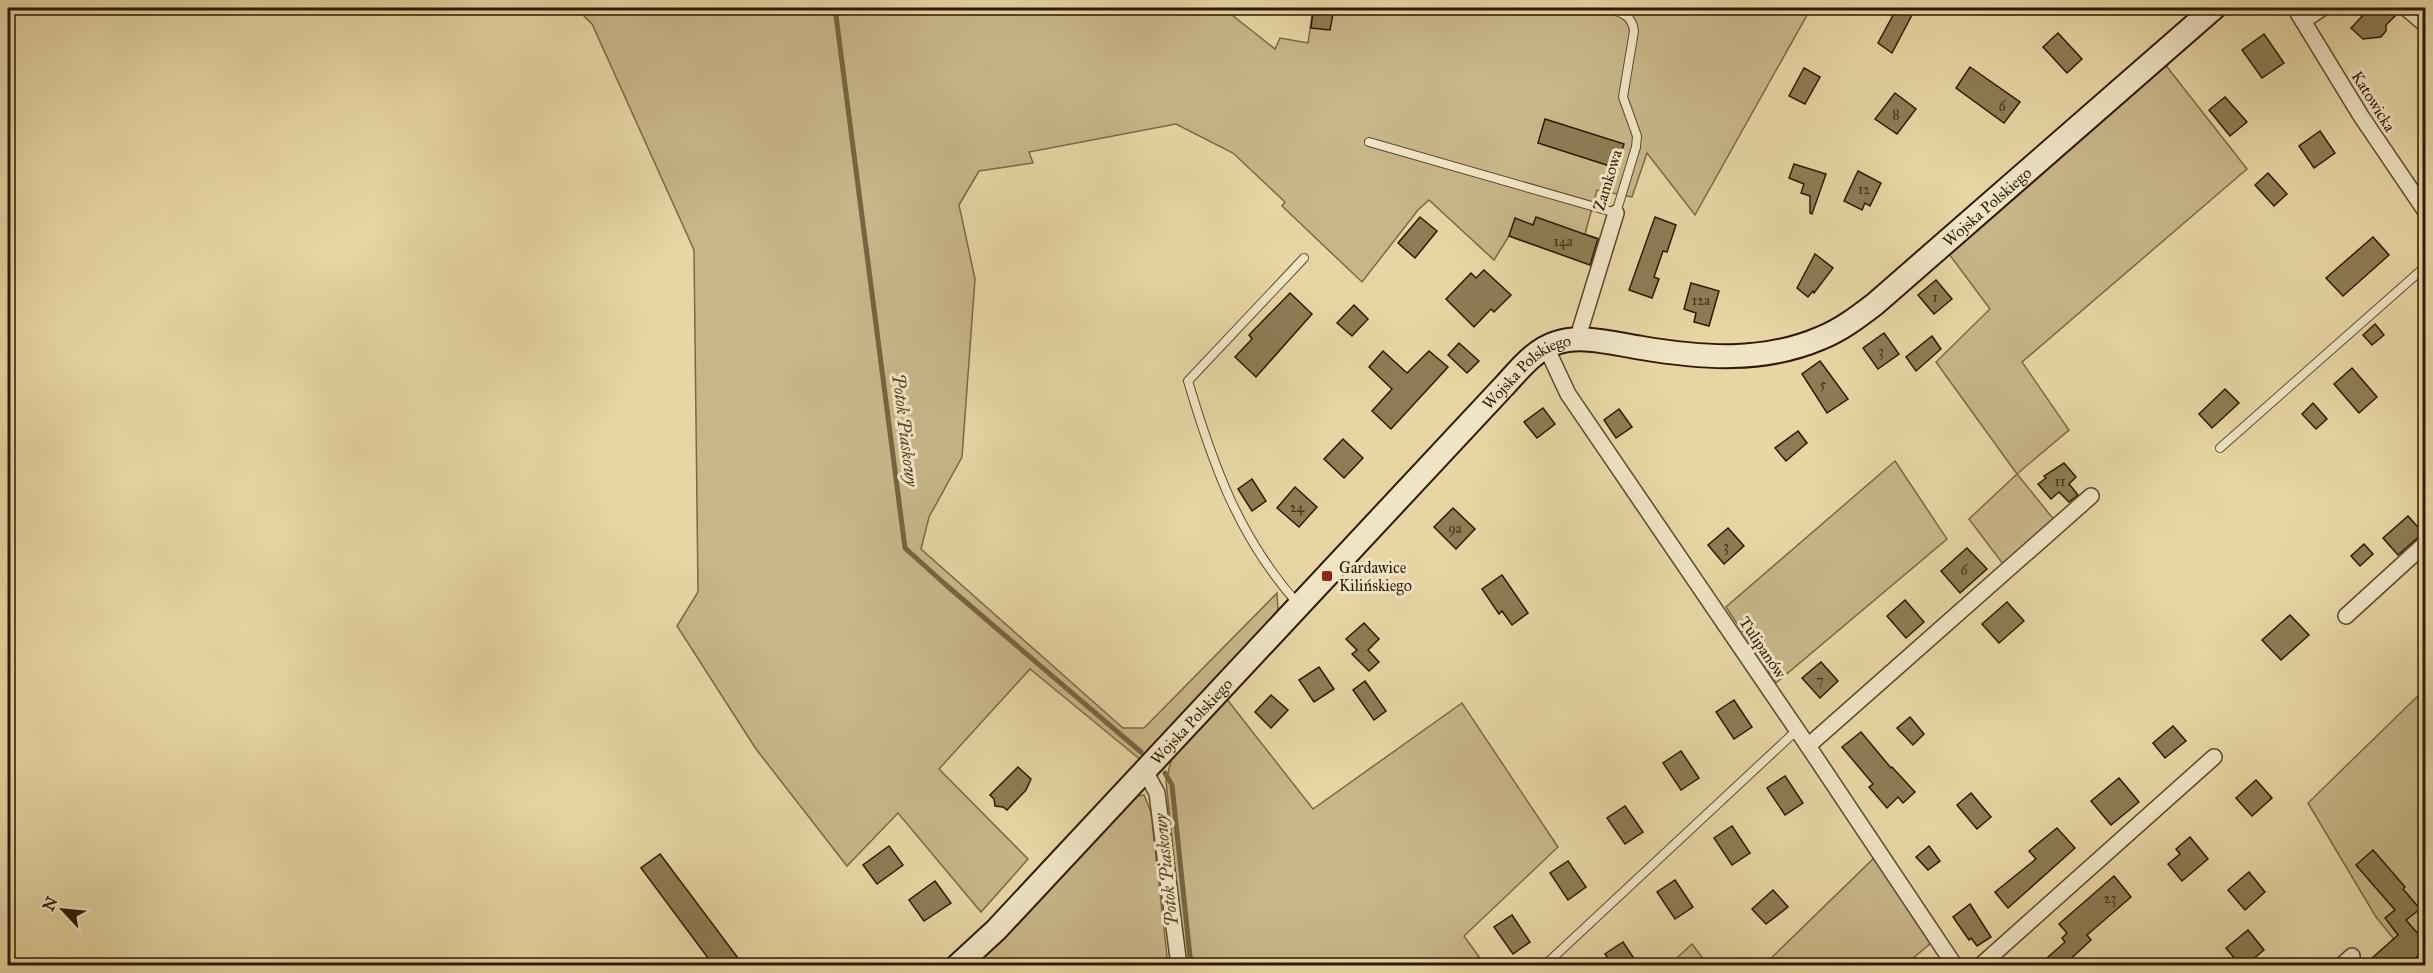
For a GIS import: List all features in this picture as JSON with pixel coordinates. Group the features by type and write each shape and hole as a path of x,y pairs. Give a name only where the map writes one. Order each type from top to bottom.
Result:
{"street":[{"name":"Wojska Polskiego","path":"957,966 996,930 1504,386 1529,360 1546,347 1558,342 1577,340 1690,356 1726,357 1788,349 1834,332 1875,304 2214,8"},
{"name":"Katowicka","path":"2295,8 2361,117 2426,212"},
{"path":"2303,21 2322,8"},
{"path":"2406,8 2426,25"},
{"name":"Zamkowa","path":"1577,340 1616,213"},
{"name":"Tulipanów","path":"1546,347 1568,394 1955,966"},
{"path":"1808,746 2091,496"},
{"path":"2346,616 2426,543"},
{"path":"1980,966 2214,757"},
{"path":"1145,771 1158,793 1179,966"}],"lane":[{"name":"Zamkowa","path":"1608,8 1629,16 1634,31 1623,97 1636,136 1636,147 1616,213"},
{"path":"1369,142 1616,213"},
{"path":"1299,605 1277,581 1232,507 1206,441 1188,381 1304,258"},
{"path":"2220,448 2426,266"},
{"path":"1544,966 1797,730"}],"shaded area":[{"path":"576,8 1223,8 1275,49 1280,38 1308,43 1313,8 1811,8 1695,215 1647,153 1632,197 1597,190 1585,234 1600,239 1591,265 1509,236 1494,260 1429,200 1418,210 1362,282 1282,206 1285,202 1233,153 1176,124 1029,152 1033,163 979,171 959,205 975,279 962,457 929,517 921,549 1123,728 1144,728 1277,593 1278,611 1142,761 1030,669 939,769 1028,859 981,912 898,813 847,866 756,749 677,626 698,592 694,250 592,24"},
{"path":"2164,63 2247,169 2022,362 2069,430 2017,474 1936,362 1990,309 1949,254"},
{"path":"1895,461 1947,539 1776,683 1726,607"},
{"path":"2017,474 2055,521 2003,564 1969,519"},
{"path":"2425,689 2426,956 2415,965 2376,917 2308,803"},
{"path":"1226,698 1313,809 1462,703 1558,847 1464,936 1485,965 1185,965 1166,781 1172,757"},
{"path":"1144,795 1151,812 1168,965 974,966 1136,796"},
{"path":"1874,858 1932,942 1905,965 1763,966"},
{"path":"1692,944 1708,965 1669,965"}],"building":[{"path":"1897,8 1913,13 1892,53 1878,43"},
{"path":"2370,8 2396,8 2398,13 2386,25 2386,31 2381,37 2363,39 2351,28"},
{"path":"1313,11 1333,14 1330,30 1311,28"},
{"path":"2058,33 2082,59 2067,73 2043,47"},
{"path":"2264,34 2284,63 2262,78 2242,50"},
{"path":"1970,67 2020,102 2004,123 1956,88"},
{"path":"1804,68 1820,77 1805,104 1789,96"},
{"path":"1895,93 1916,109 1897,134 1875,119"},
{"path":"2225,97 2247,122 2230,136 2209,110"},
{"path":"1545,119 1624,144 1616,168 1538,143"},
{"path":"2320,131 2335,153 2314,168 2299,146"},
{"path":"1794,164 1826,174 1812,214 1810,213 1810,196 1801,193 1804,184 1789,178"},
{"path":"1858,171 1881,183 1870,206 1865,203 1862,210 1844,201"},
{"path":"2268,173 2287,194 2274,206 2255,185"},
{"path":"1420,217 1437,231 1415,258 1398,243"},
{"path":"1536,217 1598,239 1590,265 1509,236 1515,218 1533,225"},
{"path":"1655,217 1676,225 1667,252 1663,251 1654,277 1659,279 1652,298 1629,290"},
{"path":"2373,237 2389,255 2343,296 2326,278"},
{"path":"1815,254 1833,268 1814,293 1813,291 1808,297 1797,288"},
{"path":"1484,270 1511,295 1494,312 1491,309 1474,327 1446,299 1471,273 1476,278"},
{"path":"1936,280 1952,299 1934,314 1918,295"},
{"path":"1691,283 1719,291 1709,326 1694,322 1696,313 1684,309"},
{"path":"1290,293 1312,314 1256,377 1235,357 1252,339 1249,335"},
{"path":"1354,305 1368,319 1352,336 1337,323"},
{"path":"2375,324 2384,335 2372,345 2363,335"},
{"path":"1884,333 1899,354 1878,369 1863,348"},
{"path":"1932,336 1941,349 1916,371 1906,357"},
{"path":"1459,343 1479,361 1467,373 1448,355"},
{"path":"1383,351 1407,373 1429,351 1448,367 1391,429 1372,411 1392,389 1369,367"},
{"path":"1820,361 1848,399 1827,413 1802,374"},
{"path":"2352,368 2377,397 2359,413 2334,384"},
{"path":"2225,389 2239,403 2212,428 2199,414"},
{"path":"2313,403 2327,419 2316,429 2302,414"},
{"path":"1543,408 1555,424 1537,438 1524,422"},
{"path":"1619,409 1632,427 1616,438 1604,420"},
{"path":"1798,431 1807,443 1786,461 1775,448"},
{"path":"1343,439 1363,458 1344,478 1324,459"},
{"path":"2064,463 2076,477 2069,484 2078,495 2069,502 2059,492 2051,499 2038,484 2046,478 2044,476"},
{"path":"1252,479 1266,501 1252,511 1238,489"},
{"path":"1295,487 1317,507 1299,527 1277,508"},
{"path":"1453,508 1475,529 1456,549 1434,527"},
{"path":"2408,516 2423,533 2398,555 2383,538"},
{"path":"1728,528 1744,546 1724,564 1708,545"},
{"path":"2364,544 2373,554 2360,566 2351,556"},
{"path":"1967,548 1987,569 1960,593 1941,571"},
{"path":"1502,575 1528,613 1512,625 1502,611 1499,614 1482,589"},
{"path":"1905,600 1924,622 1906,638 1887,616"},
{"path":"2007,602 2024,621 1999,643 1982,624"},
{"path":"2290,615 2309,635 2281,660 2262,640"},
{"path":"1364,623 1379,639 1368,650 1379,662 1369,671 1352,654 1357,650 1346,639"},
{"path":"1821,662 1838,681 1820,698 1802,678"},
{"path":"1319,667 1334,689 1314,702 1299,680"},
{"path":"1365,681 1386,711 1374,720 1353,690"},
{"path":"1271,695 1288,710 1271,728 1255,712"},
{"path":"1734,700 1752,727 1734,739 1716,712"},
{"path":"1910,717 1924,734 1913,745 1897,728"},
{"path":"2173,726 2186,741 2165,758 2153,743"},
{"path":"1861,732 1915,792 1903,803 1898,797 1887,808 1869,787 1873,784 1842,747"},
{"path":"1681,751 1699,778 1681,790 1663,763"},
{"path":"1018,767 1031,779 1026,790 1007,810 995,806 994,799 990,795"},
{"path":"1785,776 1803,803 1785,815 1767,788"},
{"path":"2119,778 2139,802 2111,825 2091,801"},
{"path":"2256,780 2272,798 2252,816 2236,798"},
{"path":"1971,793 1991,817 1977,829 1957,805"},
{"path":"1625,806 1643,832 1625,844 1607,818"},
{"path":"1732,826 1750,853 1732,865 1714,838"},
{"path":"2057,828 2075,848 2008,908 1995,892 2036,859 2029,851"},
{"path":"2190,837 2208,859 2182,881 2168,864 2180,854 2176,849"},
{"path":"889,846 903,865 877,884 863,865"},
{"path":"1929,846 1940,861 1928,870 1916,857"},
{"path":"2373,850 2405,887 2403,889 2420,909 2406,920 2426,943 2426,949 2406,966 2363,966 2398,935 2385,918 2395,910 2356,865"},
{"path":"660,854 744,966 714,966 641,868"},
{"path":"1568,861 1586,887 1568,900 1550,873"},
{"path":"2249,872 2265,892 2245,910 2228,890"},
{"path":"2114,876 2131,897 2087,935 2091,940 2063,966 2038,966 2065,942 2062,938 2067,933 2059,924"},
{"path":"1675,880 1693,907 1675,919 1657,892"},
{"path":"935,881 951,903 924,921 909,900"},
{"path":"1773,890 1788,907 1766,924 1752,909"},
{"path":"1970,904 1991,937 1977,946 1971,938 1969,940 1953,917"},
{"path":"1512,915 1530,942 1513,954 1494,927"},
{"path":"2248,930 2264,950 2245,966 2241,966 2226,948"},
{"path":"1623,942 1639,966 1613,966 1605,954"}],"waterway":[{"name":"Potok Piaskowy","path":"835,8 905,548 1141,752"},
{"name":"Potok Piaskowy","path":"1165,773 1172,785 1191,966"}],"place":[{"name":"Gardawice Kilińskiego","path":"1327,576"}]}
